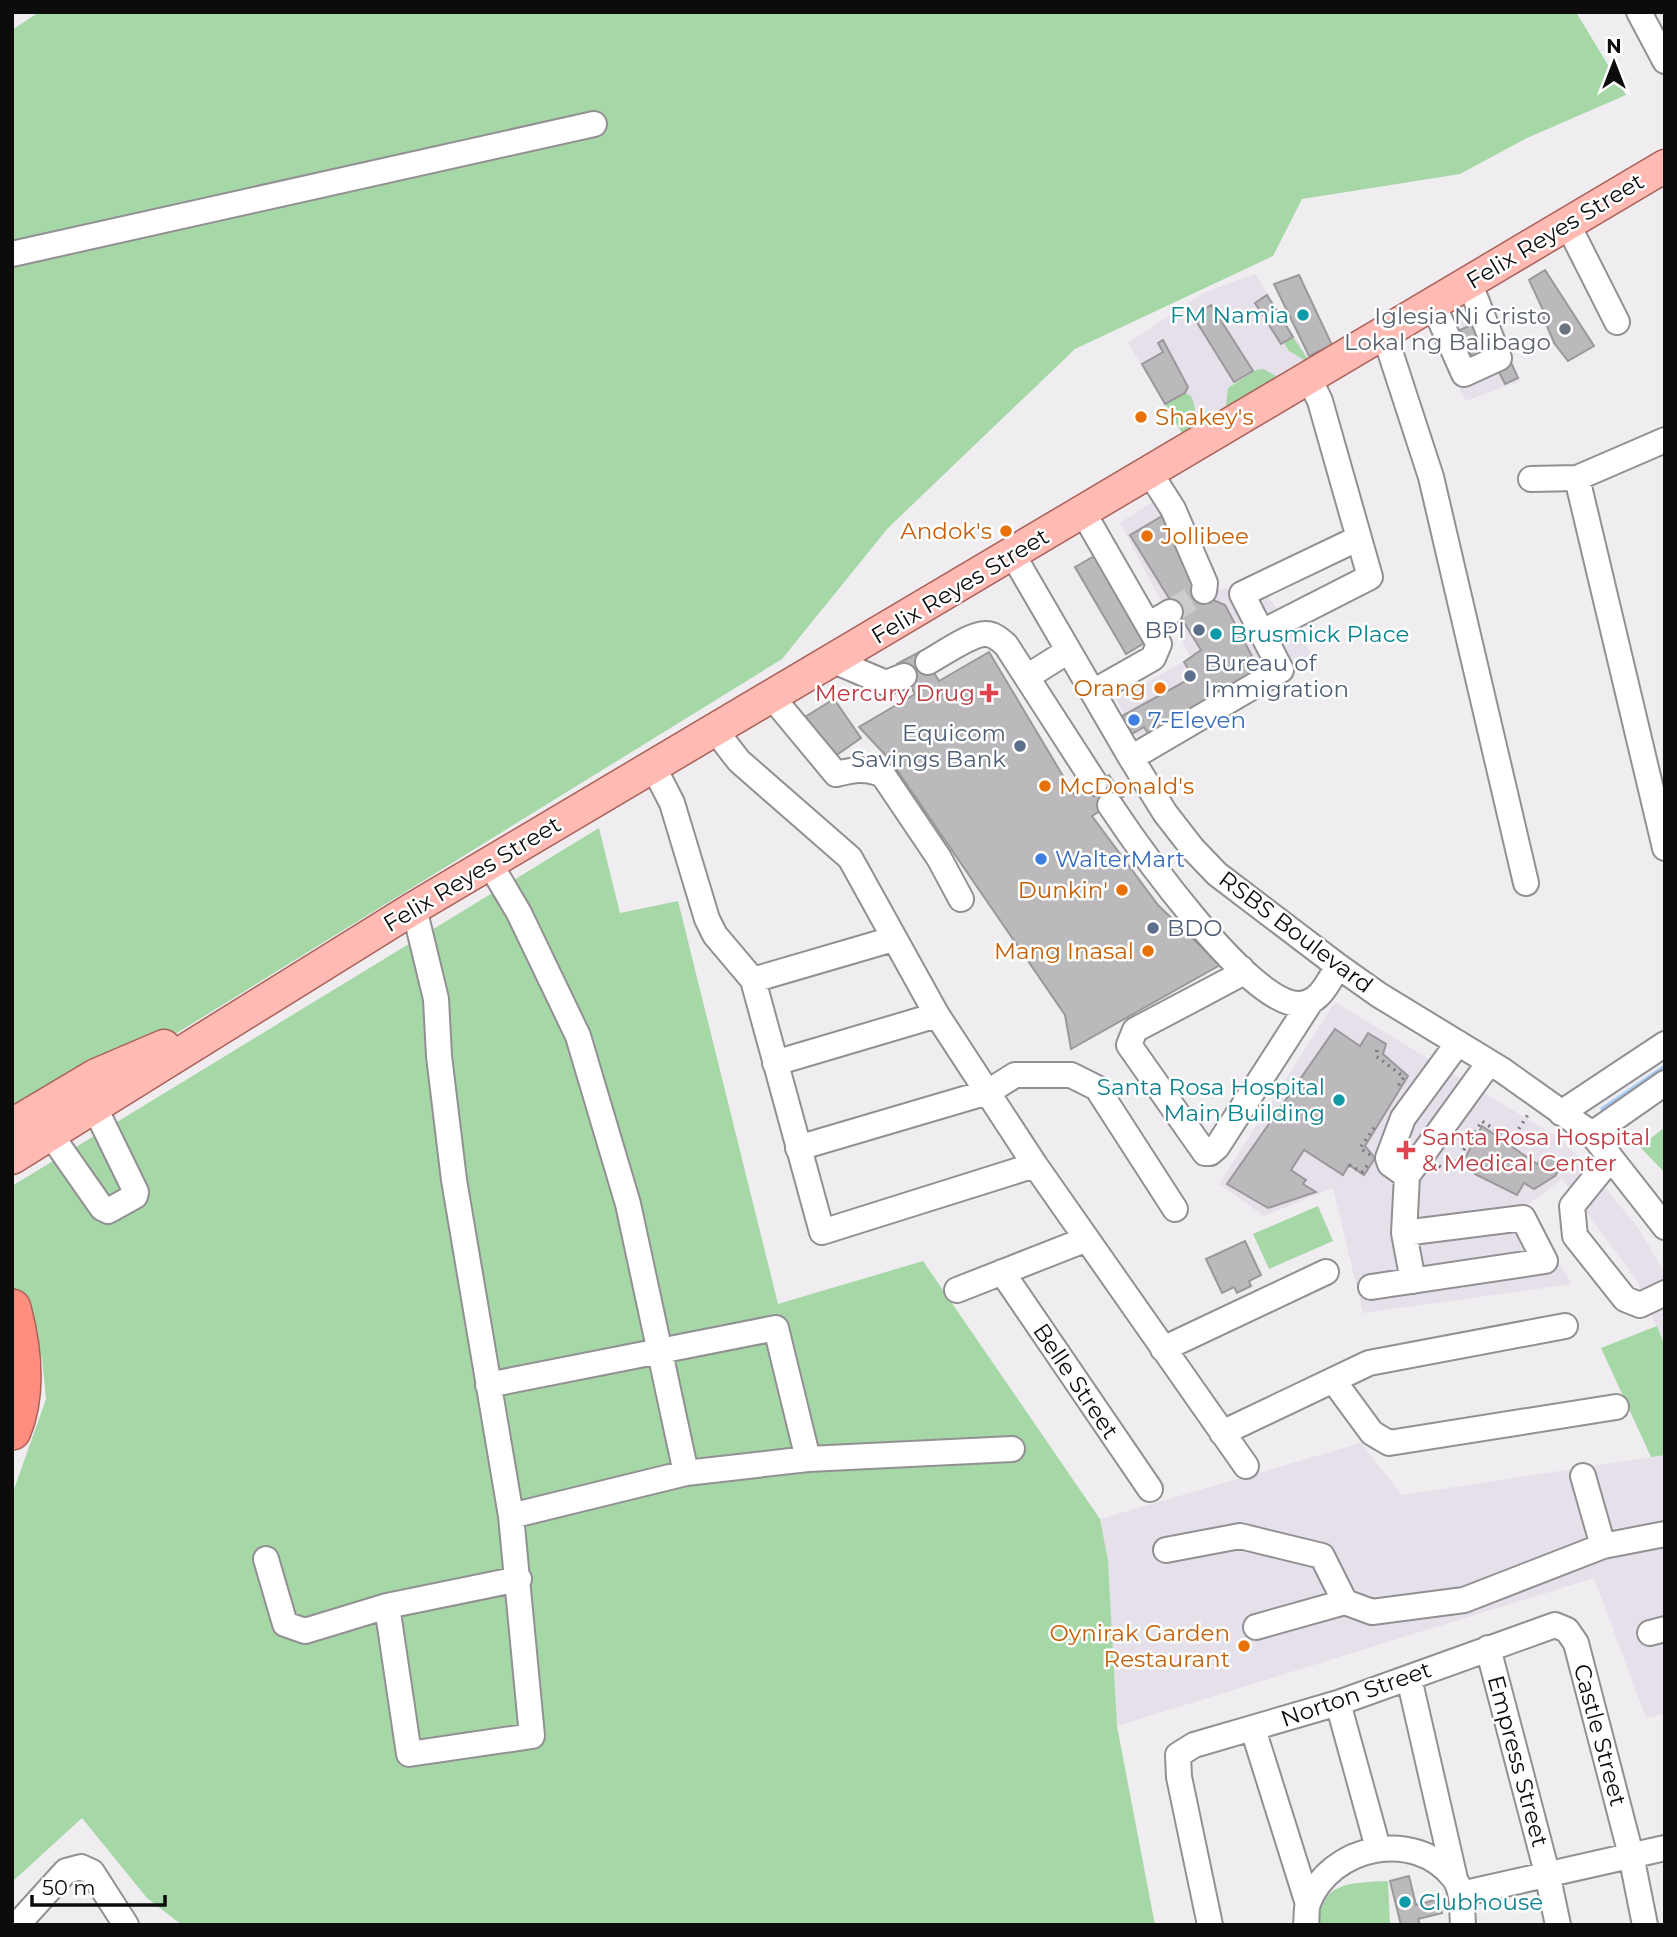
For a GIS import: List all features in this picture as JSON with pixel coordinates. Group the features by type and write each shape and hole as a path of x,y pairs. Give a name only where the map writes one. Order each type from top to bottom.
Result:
{"highway":[{"path":"12,1308 19,1337 21,1398 12,1431"}],"main road":[{"name":"Felix Reyes Street","path":"12,1158 414,908 1665,166"},
{"name":"Felix Reyes Street","path":"12,1125 96,1074 255,1007"}],"street":[{"path":"1639,12 1665,61"},
{"path":"12,254 594,124"},
{"path":"1567,223 1617,322"},
{"path":"1433,304 1464,374 1499,358 1469,282"},
{"path":"1384,333 1431,477 1526,883"},
{"path":"1262,632 1370,577 1320,401 1309,378"},
{"path":"1531,479 1577,478 1665,440"},
{"path":"1150,472 1173,509 1205,583 1204,591"},
{"path":"1577,478 1665,848"},
{"path":"1083,512 1160,644 1158,652 1093,692"},
{"path":"1131,758 1281,670 1242,594 1359,538"},
{"name":"RSBS Boulevard","path":"1013,555 1165,813 1217,874 1338,966 1489,1063 1592,1134 1665,1227"},
{"path":"1148,625 1170,612"},
{"path":"928,662 985,633 1006,645 1096,783"},
{"path":"1027,677 1068,651"},
{"path":"834,661 886,683 904,676"},
{"path":"772,697 835,774 872,769 883,775 939,858 961,898"},
{"path":"715,730 739,761 850,858 937,1015 1035,1164 1246,1466"},
{"path":"653,766 672,803 707,919 715,934 753,980 822,1233 1035,1164"},
{"path":"1110,805 1166,885 1241,968 1268,992 1282,1000 1297,1004 1311,1001"},
{"path":"1130,835 1165,813"},
{"path":"489,864 519,913 578,1036 628,1204 662,1349 686,1473"},
{"path":"387,1606 409,1754 532,1736 511,1516 453,1166 439,1056 436,999 414,908"},
{"path":"753,980 893,939"},
{"path":"1241,968 1237,976 1135,1030 1130,1036 1129,1045 1205,1153 1210,1153 1217,1147 1311,1001 1322,993 1338,966"},
{"path":"775,1063 937,1015"},
{"path":"1407,1176 1390,1164 1388,1158 1404,1118 1458,1043"},
{"path":"1561,1113 1665,1044"},
{"path":"1413,1281 1404,1233 1407,1176 1489,1063"},
{"path":"798,1147 988,1092 1016,1075 1071,1075 1097,1088 1175,1209"},
{"path":"1592,1134 1665,1083"},
{"path":"51,1135 102,1208 108,1211 135,1196 136,1192 95,1108"},
{"path":"1611,1158 1572,1206 1575,1236 1625,1299 1640,1305 1665,1293"},
{"path":"1371,1287 1545,1261 1523,1218 1404,1233"},
{"path":"957,1290 1087,1239"},
{"name":"Belle Street","path":"1002,1272 1150,1489"},
{"path":"1163,1349 1326,1272"},
{"path":"1222,1433 1369,1363 1565,1326"},
{"path":"488,1385 776,1328 808,1459"},
{"path":"1334,1380 1372,1433 1390,1443 1616,1407"},
{"path":"511,1516 686,1473 808,1459 1012,1449"},
{"path":"1583,1476 1603,1546"},
{"path":"1256,1627 1345,1602 1372,1612 1464,1600 1603,1546 1665,1534"},
{"path":"1166,1550 1240,1536 1322,1556 1345,1602"},
{"path":"265,1559 285,1624 305,1631 387,1606 519,1579"},
{"name":"Norton Street","path":"1210,1925 1179,1777 1178,1755 1194,1745 1338,1703 1555,1625"},
{"name":"Castle Street","path":"1555,1625 1567,1630 1576,1643 1631,1855 1645,1925"},
{"name":"Empress Street","path":"1488,1648 1558,1925"},
{"path":"1409,1678 1458,1886 1463,1925"},
{"path":"1338,1703 1378,1848"},
{"path":"1253,1729 1307,1914"},
{"path":"1307,1914 1332,1870 1354,1856 1378,1848 1404,1847 1427,1854 1458,1886"},
{"path":"1458,1886 1547,1873 1665,1848"},
{"path":"17,1925 66,1871 81,1867 92,1872 126,1925"}],"path":[{"path":"1349,1165 1362,1172 1373,1158 1360,1148 1376,1125"}],"shaded area":[{"path":"1255,274 1314,367 1186,440 1128,343 1205,292"},
{"path":"1482,299 1521,381 1465,401 1435,330"},
{"path":"1160,497 1211,585 1220,589 1230,588 1252,577 1312,654 1174,732 1145,752 1116,699 1191,658 1120,523"},
{"name":"Santa Rosa Hospital & Medical Center","path":"1335,1002 1559,1138 1584,1162 1639,1229 1665,1273 1665,1346 1637,1281 1562,1179 1525,1207 1572,1284 1363,1313 1333,1188 1264,1216 1219,1184"},
{"name":"Oynirak Garden Restaurant","path":"1361,1443 1402,1495 1665,1455 1665,1714 1646,1718 1594,1578 1117,1726 1108,1560 1100,1519"}],"green space":[{"path":"39,12 1576,12 1626,95 1527,138 1460,174 1302,199 1273,256 1075,349 888,528 782,659 164,1041 110,1051 12,1111 12,30"},
{"path":"1293,337 1311,364 1289,351 1284,343"},
{"path":"1263,369 1284,380 1225,414 1228,388 1256,370"},
{"path":"1185,393 1191,396 1195,413 1192,429 1185,438 1165,404"},
{"path":"599,828 620,913 678,901 778,1304 923,1261 1100,1519 1108,1560 1117,1726 1155,1925 182,1925 147,1898 82,1818 12,1882 12,1495 46,1399 42,1358 12,1289 12,1186"},
{"path":"1665,1127 1665,1173 1640,1147"},
{"path":"1318,1206 1333,1241 1269,1269 1253,1234"},
{"path":"1657,1326 1665,1346 1665,1455 1651,1457 1601,1348"},
{"path":"1388,1881 1390,1925 1317,1925 1325,1899 1332,1892 1351,1884"}],"building":[{"name":"Iglesia Ni Cristo Lokal ng Balibago","path":"1545,270 1594,346 1568,361 1554,343 1542,314 1544,312 1529,280"},
{"name":"FM Namia","path":"1299,275 1332,345 1309,356 1274,284"},
{"path":"1267,295 1293,337 1281,344 1255,303"},
{"path":"1211,305 1253,371 1234,382 1193,316"},
{"path":"1473,324 1488,358 1475,364 1460,330"},
{"path":"1163,340 1188,387 1185,393 1165,404 1142,364 1163,352 1158,343"},
{"path":"1509,358 1518,378 1505,384 1495,364"},
{"name":"Brusmick Place","path":"1169,512 1206,597 1225,605 1261,673 1150,737 1144,727 1132,734 1120,717 1193,677 1184,662 1201,650 1130,535"},
{"path":"1096,555 1146,642 1126,654 1075,567"},
{"name":"WalterMart","path":"921,651 939,681 989,652 1075,796 1109,775 1123,797 1092,816 1158,905 1220,965 1071,1049 1065,1015 890,760 859,727 915,694 897,664"},
{"path":"834,699 861,738 828,761 800,720"},
{"name":"Santa Rosa Hospital Main Building","path":"1335,1029 1360,1046 1368,1033 1386,1044 1383,1054 1408,1076 1365,1146 1375,1158 1364,1175 1349,1165 1343,1175 1304,1150 1291,1170 1306,1180 1303,1184 1316,1192 1268,1208 1227,1184"},
{"path":"1482,1126 1537,1164 1545,1155 1562,1165 1555,1176 1534,1189 1524,1183 1517,1195 1475,1174 1477,1170 1463,1162"},
{"path":"1245,1241 1261,1275 1249,1281 1251,1286 1237,1293 1234,1287 1222,1293 1206,1259"},
{"name":"Clubhouse","path":"1409,1876 1416,1905 1438,1899 1442,1913 1418,1919 1420,1925 1401,1925 1390,1881"}],"waterway":[{"path":"1603,1109 1665,1067"}],"tunnel":[{"path":"1170,612 1204,591"}],"place":[{"name":"FM Namia","path":"1303,315"},
{"name":"Iglesia Ni Cristo Lokal ng Balibago","path":"1565,329"},
{"name":"Shakey's","path":"1141,417"},
{"name":"Andok's","path":"1006,531"},
{"name":"Jollibee","path":"1147,536"},
{"name":"BPI","path":"1199,630"},
{"name":"Brusmick Place","path":"1216,634"},
{"name":"Bureau of Immigration","path":"1190,676"},
{"name":"Orang","path":"1160,688"},
{"name":"Mercury Drug","path":"989,693"},
{"name":"7-Eleven","path":"1134,720"},
{"name":"Equicom Savings Bank","path":"1020,746"},
{"name":"McDonald's","path":"1045,786"},
{"name":"WalterMart","path":"1041,859"},
{"name":"Dunkin'","path":"1122,890"},
{"name":"BDO","path":"1153,928"},
{"name":"Mang Inasal","path":"1148,951"},
{"name":"Santa Rosa Hospital Main Building","path":"1339,1100"},
{"name":"Santa Rosa Hospital & Medical Center","path":"1406,1150"},
{"name":"Oynirak Garden Restaurant","path":"1244,1646"},
{"name":"Clubhouse","path":"1405,1902"}]}
